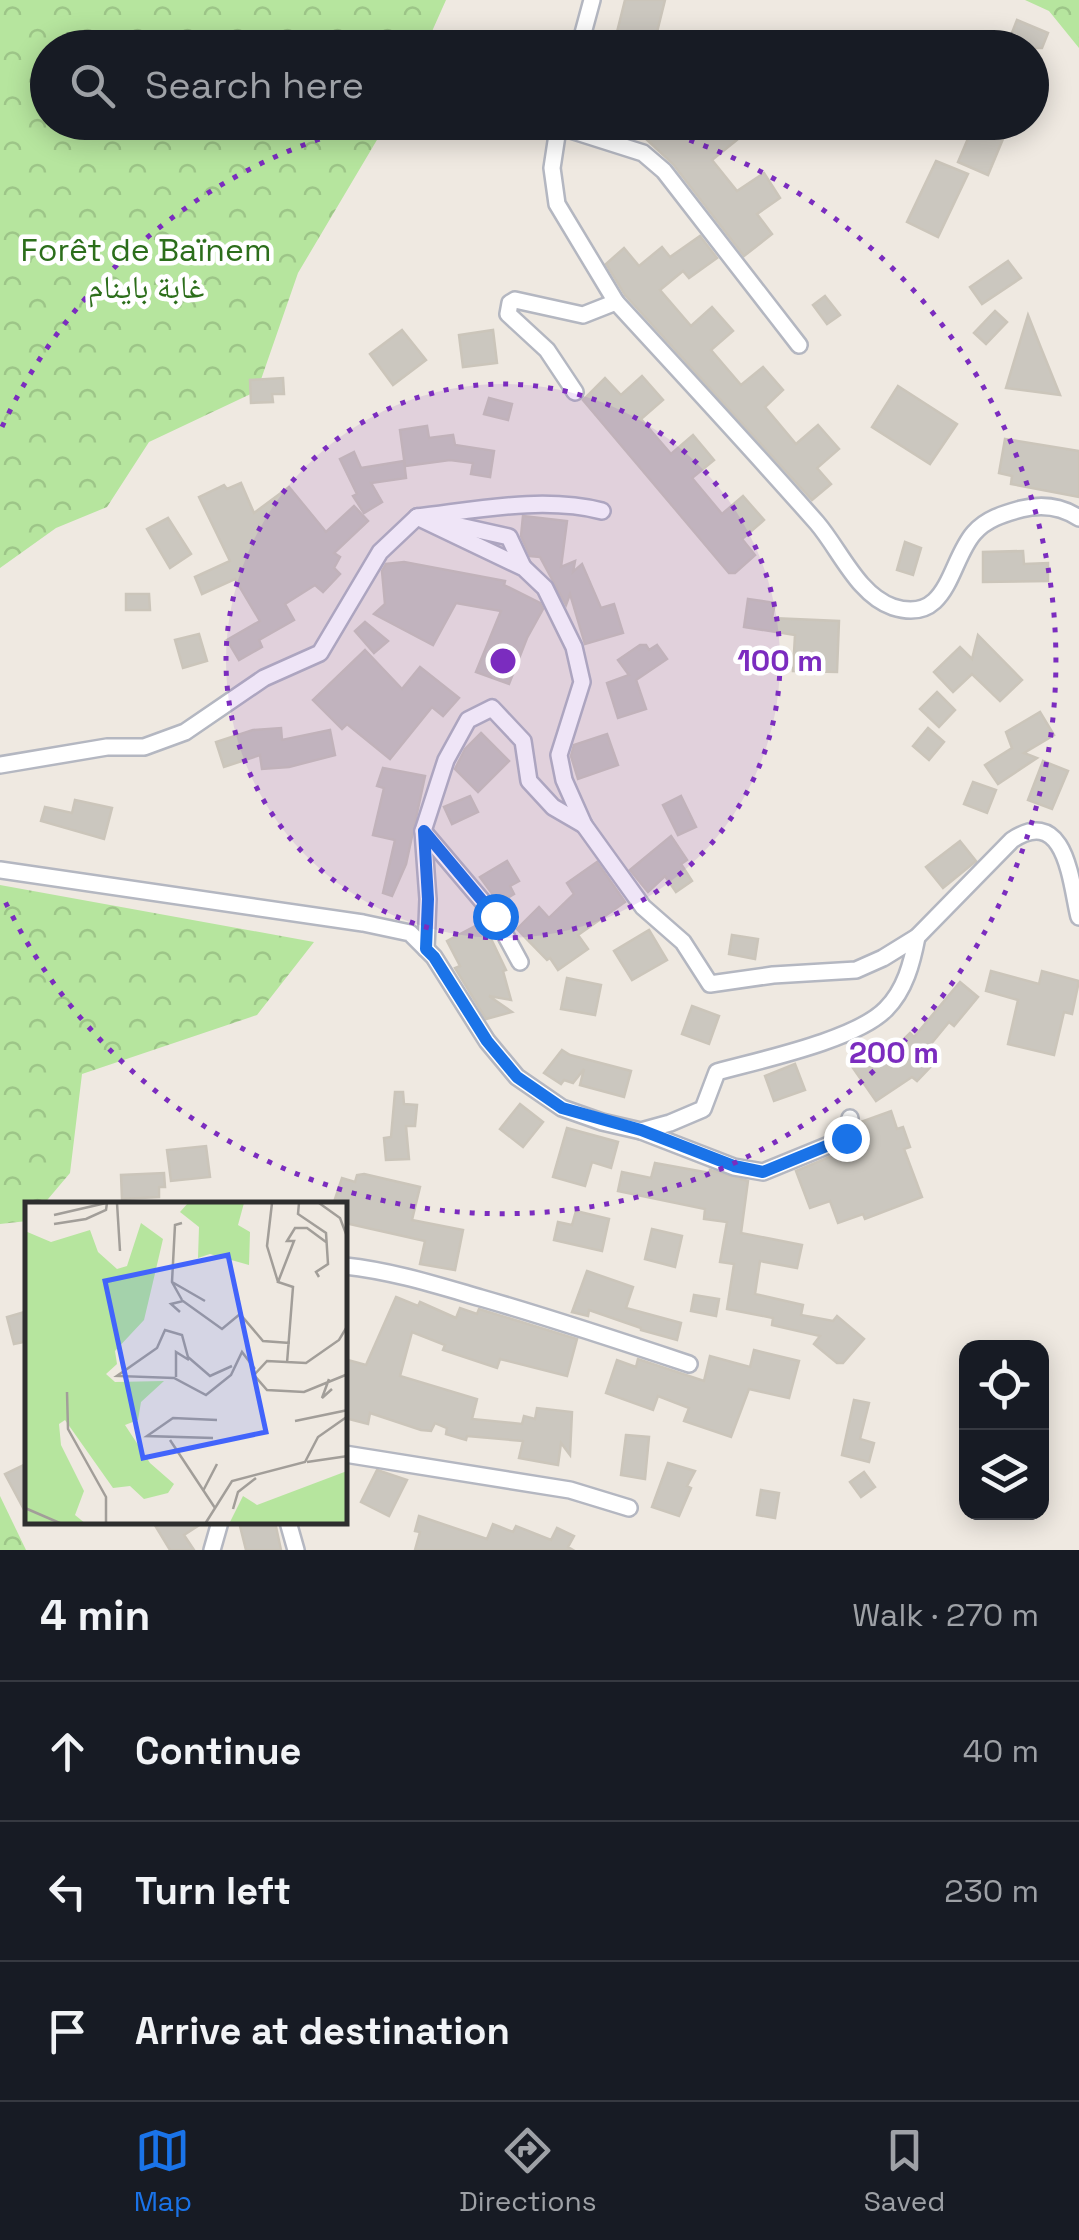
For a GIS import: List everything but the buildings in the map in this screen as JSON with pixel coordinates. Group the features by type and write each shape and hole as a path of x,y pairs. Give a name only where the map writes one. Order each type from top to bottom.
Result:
{"street":[{"path":"584,30 592,0"},
{"path":"556,140 552,168 557,204 616,302 821,528 872,594 894,607 919,610 938,598 949,584 967,541 986,522 1044,506 1079,518"},
{"path":"606,140 642,152 664,171 799,345"},
{"path":"575,392 547,350 508,314 508,308 515,300 583,314 616,302"},
{"path":"0,766 107,747 144,747 185,732 264,678 320,653 380,552 417,517 514,506 586,507 602,512"},
{"path":"417,517 509,537 522,567 545,588 574,647 582,682 559,755 564,780 584,825 642,907 684,942 710,984 856,970 917,937 1012,840 1026,833 1050,836 1062,849 1079,916"},
{"path":"426,949 424,831 446,760 468,720 492,708 524,741 529,781 553,807 584,825"},
{"path":"424,831 495,916 520,962"},
{"path":"0,870 410,933 434,957 487,1041 517,1077 562,1108 641,1130 734,1166 763,1172 846,1138 850,1118"},
{"path":"641,1130 703,1109 716,1072 863,1026 886,1010 902,988 917,937"},
{"path":"348,1266 416,1279 689,1364"},
{"path":"348,1454 570,1490 629,1508"},
{"path":"212,1550 219,1525"},
{"path":"289,1525 296,1550"}],"green space":[{"name":"Forêt de Baïnem غابة باينام","path":"0,0 446,0 433,30 30,30 30,140 377,140 298,273 257,391 149,442 107,507 56,528 0,568"},
{"path":"1025,0 1079,0 1079,48 1049,11"},
{"path":"0,885 314,942 257,1015 82,1074 70,1173 46,1202 25,1202 25,1221 0,1224"},
{"path":"0,1496 26,1550 0,1550"}],"route":[{"path":"495,916 424,831 426,949 487,1041 517,1077 562,1108 641,1130 734,1166 763,1172 846,1138"}]}
